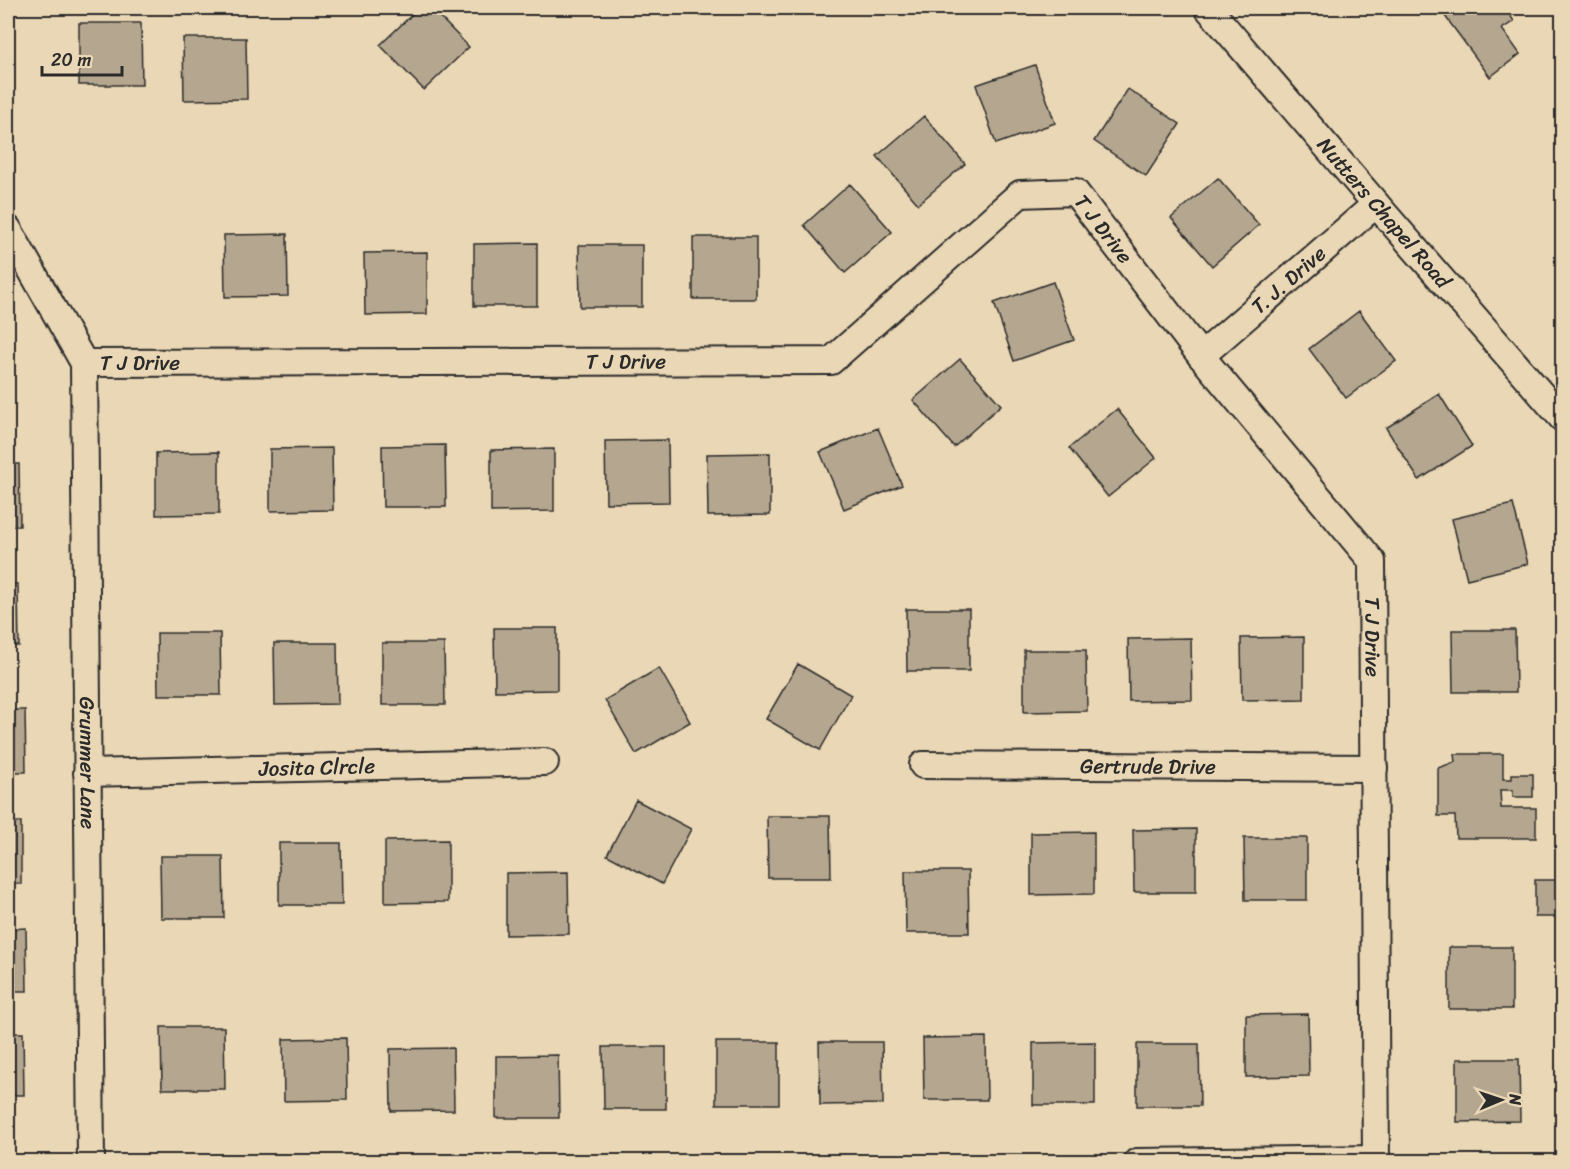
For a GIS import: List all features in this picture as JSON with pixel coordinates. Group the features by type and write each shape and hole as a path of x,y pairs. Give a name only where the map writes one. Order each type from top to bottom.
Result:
{"street":[{"name":"Nutters Chapel Road","path":"1208,8 1563,418"},
{"name":"T J Drive","path":"84,363 831,361 1020,194 1075,192 1201,356 1372,561 1376,1160"},
{"name":"T. J. Drive","path":"1201,356 1376,204"},
{"path":"8,229 84,363"},
{"name":"Grummer Lane","path":"84,363 91,1161"},
{"name":"Josita Clrcle","path":"87,773 545,762"},
{"name":"Gertrude Drive","path":"923,765 1374,768"},
{"path":"1137,1161 1376,1160"}],"building":[{"path":"419,8 431,8 469,47 424,90 380,45"},
{"path":"1439,8 1505,8 1514,21 1502,29 1520,54 1490,77"},
{"path":"79,23 141,23 142,85 79,85"},
{"path":"183,38 246,38 247,99 184,100"},
{"path":"1035,65 1055,123 996,144 976,85"},
{"path":"1128,89 1180,124 1146,176 1094,141"},
{"path":"924,116 965,164 918,204 877,156"},
{"path":"1218,178 1259,225 1212,266 1171,218"},
{"path":"850,184 892,232 845,273 804,225"},
{"path":"287,234 288,296 225,297 224,235"},
{"path":"693,237 756,237 756,299 693,299"},
{"path":"537,243 537,306 474,306 474,244"},
{"path":"579,245 642,245 642,307 580,307"},
{"path":"427,252 427,314 365,315 364,253"},
{"path":"1053,282 1074,340 1014,361 994,303"},
{"path":"1359,311 1396,361 1346,398 1309,349"},
{"path":"960,359 1001,405 954,447 913,400"},
{"path":"1439,394 1472,446 1419,480 1386,428"},
{"path":"1117,409 1156,458 1108,497 1069,448"},
{"path":"878,428 902,485 844,509 820,452"},
{"path":"668,440 669,502 606,503 605,441"},
{"path":"445,445 446,507 383,507 382,446"},
{"path":"332,448 333,510 270,511 270,449"},
{"path":"554,449 554,511 491,512 491,450"},
{"path":"219,452 219,514 156,515 156,453"},
{"path":"770,453 770,515 708,516 707,454"},
{"path":"8,464 19,464 20,526 8,526"},
{"path":"1513,504 1528,564 1467,579 1452,519"},
{"path":"8,584 18,584 19,646 8,646"},
{"path":"906,609 969,609 969,671 907,671"},
{"path":"494,628 557,628 557,690 495,691"},
{"path":"1452,630 1515,630 1516,692 1453,692"},
{"path":"157,633 220,633 221,695 158,695"},
{"path":"1304,637 1304,699 1242,700 1241,638"},
{"path":"1191,638 1192,700 1129,701 1128,639"},
{"path":"274,643 337,643 338,704 275,705"},
{"path":"382,643 444,643 445,705 382,705"},
{"path":"1024,650 1086,650 1087,711 1024,712"},
{"path":"798,664 851,695 820,750 766,719"},
{"path":"659,668 690,722 636,754 605,700"},
{"path":"8,710 25,710 26,772 8,772"},
{"path":"1454,754 1503,754 1503,779 1512,779 1512,774 1533,774 1533,797 1513,797 1513,790 1500,790 1501,808 1536,808 1536,838 1456,838 1455,816 1438,816 1438,768 1455,762"},
{"path":"636,800 691,829 662,884 607,855"},
{"path":"767,816 830,816 831,878 768,878"},
{"path":"8,822 21,822 21,884 8,884"},
{"path":"1196,829 1196,892 1134,892 1133,830"},
{"path":"1094,832 1094,894 1031,895 1031,833"},
{"path":"1244,838 1307,838 1307,900 1245,900"},
{"path":"448,840 448,902 385,903 385,841"},
{"path":"279,843 341,843 342,905 279,905"},
{"path":"160,856 223,856 224,918 161,918"},
{"path":"905,871 968,871 969,933 906,933"},
{"path":"568,872 569,934 506,935 506,873"},
{"path":"1535,880 1562,880 1562,917 1535,917"},
{"path":"26,928 27,991 8,991 8,929"},
{"path":"1449,947 1512,947 1512,1009 1449,1009"},
{"path":"1308,1014 1309,1076 1246,1077 1246,1015"},
{"path":"161,1027 224,1027 225,1089 162,1089"},
{"path":"8,1033 23,1033 24,1095 8,1095"},
{"path":"986,1037 987,1100 924,1100 923,1038"},
{"path":"346,1038 347,1100 284,1101 283,1039"},
{"path":"716,1042 779,1042 779,1104 716,1104"},
{"path":"819,1042 882,1042 883,1104 820,1105"},
{"path":"1095,1042 1095,1105 1033,1105 1033,1043"},
{"path":"1137,1044 1199,1044 1200,1106 1137,1106"},
{"path":"603,1047 666,1047 666,1109 604,1109"},
{"path":"453,1048 454,1110 391,1111 390,1049"},
{"path":"558,1055 559,1118 496,1118 496,1056"},
{"path":"1457,1059 1519,1059 1520,1121 1457,1122"}]}
